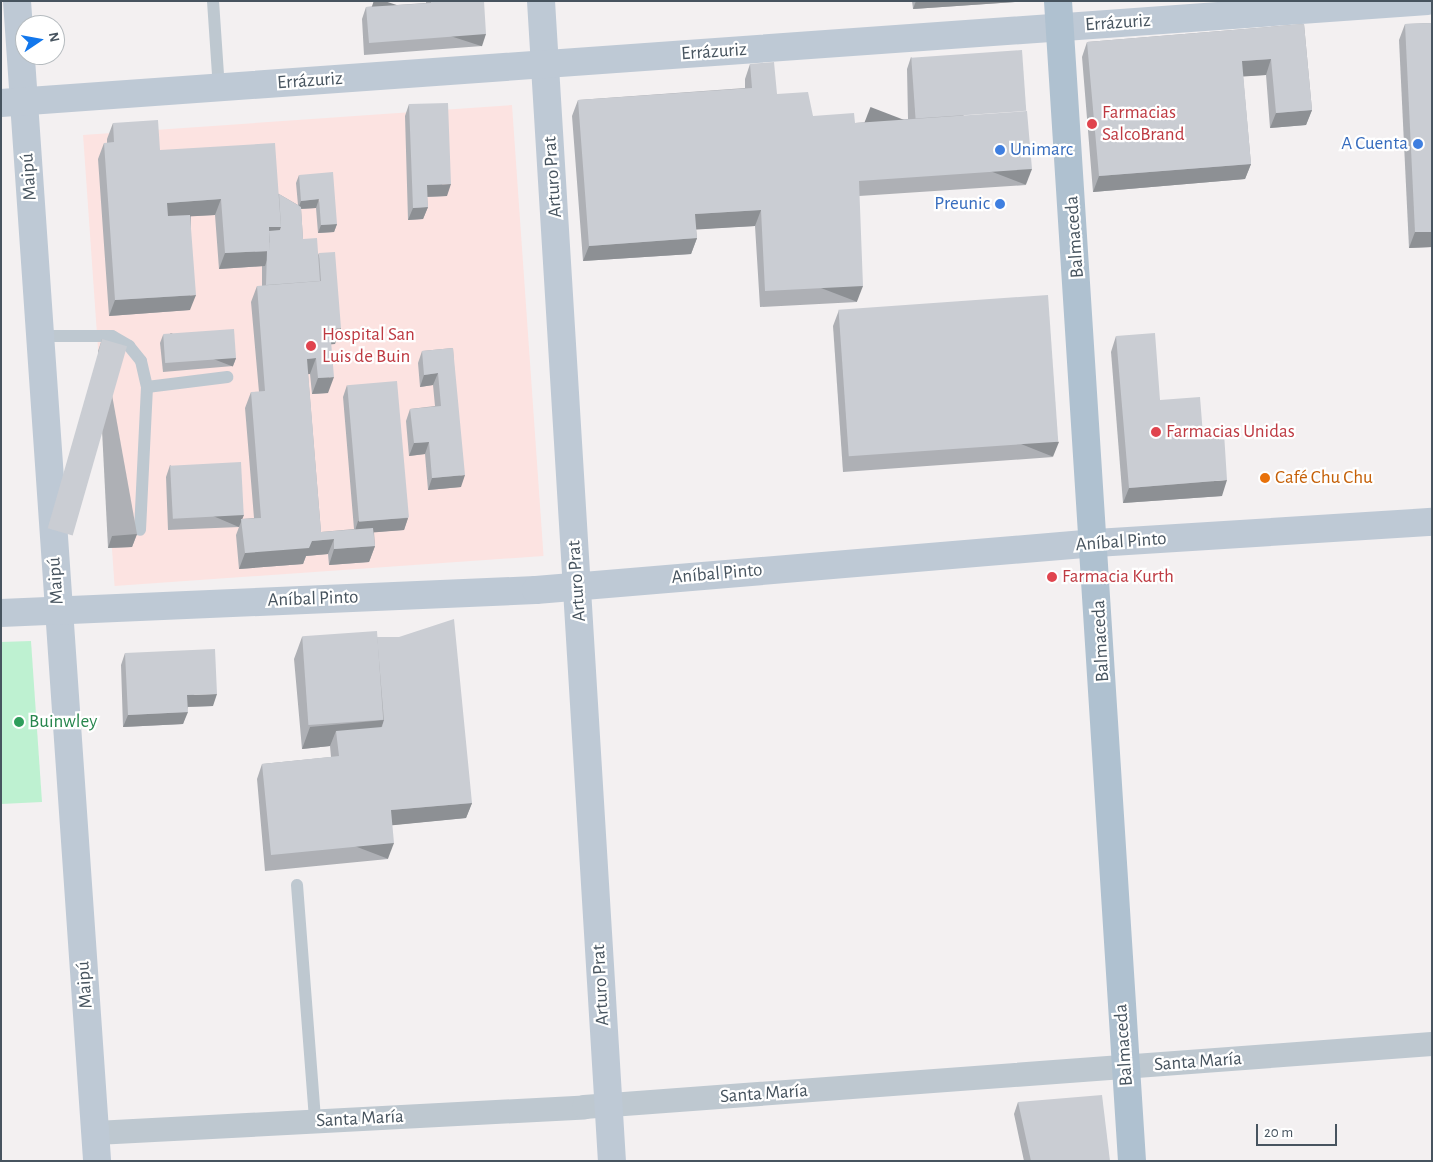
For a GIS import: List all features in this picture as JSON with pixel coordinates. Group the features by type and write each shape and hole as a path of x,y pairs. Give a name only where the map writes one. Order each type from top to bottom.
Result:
{"main road":[{"name":"Balmaceda","path":"1059,14 1096,544 1125,1068 1132,1161"}],"street":[{"name":"Maipú","path":"17,1 12,103 40,336 98,1161"},
{"name":"Arturo Prat","path":"541,1 612,1161"},
{"name":"Errázuriz","path":"12,103 546,64 1059,14 1427,1"},
{"name":"Aníbal Pinto","path":"1,613 577,586 1096,544 1432,522"},
{"name":"Santa María","path":"96,1133 608,1105 1432,1044"}],"lane":[{"path":"213,1 220,88"},
{"path":"40,336 90,333 121,340 141,362 147,387 140,530"},
{"path":"147,387 227,377"},
{"path":"297,885 315,1121"}],"shaded area":[{"name":"Hospital San Luis de Buin","path":"512,105 544,556 115,586 83,135"}],"green space":[{"name":"Buinwley","path":"31,641 42,802 1,804 1,642"}],"building":[{"path":"431,1 484,1 486,34 369,43 366,7 431,3"},
{"name":"A Cuenta","path":"1432,23 1432,232 1415,232 1405,24"},
{"path":"1304,24 1312,110 1276,113 1271,59 1242,61 1251,164 1099,176 1087,42"},
{"path":"1022,50 1026,111 916,119 911,58"},
{"path":"774,62 777,94 808,92 813,116 854,113 855,123 1027,111 1032,169 859,181 863,286 765,291 761,210 695,214 697,238 589,246 578,100 752,88 750,64"},
{"path":"448,103 451,184 427,185 428,207 413,208 409,104"},
{"path":"158,120 160,150 275,143 281,227 269,227 270,251 225,253 221,199 167,203 168,216 190,215 196,295 115,300 104,143 114,142 113,123"},
{"path":"333,172 337,224 321,225 319,199 301,201 299,175"},
{"path":"279,194 301,207 303,239 317,238 320,281 266,285 267,251 270,251 269,231 280,230 281,227"},
{"path":"335,252 341,328 330,329 334,377 318,378 316,358 307,359 321,532 373,528 375,546 334,549 334,539 312,541 309,548 245,553 241,519 261,518 251,392 265,391 257,286 321,281 319,253"},
{"path":"1048,295 1058,442 849,456 839,310"},
{"path":"234,329 236,358 165,363 163,334"},
{"name":"Farmacias Unidas","path":"1155,333 1160,400 1200,397 1203,435 1224,433 1227,480 1129,488 1116,336"},
{"path":"102,339 127,346 73,536 48,528"},
{"path":"453,348 465,475 432,478 429,442 414,443 410,409 441,406 438,373 424,375 422,351"},
{"path":"397,381 409,517 359,522 347,385"},
{"path":"241,462 244,515 173,519 170,466"},
{"path":"454,619 472,803 391,810 394,843 271,855 262,764 339,756 336,731 382,727 384,720 377,637 399,637"},
{"path":"377,631 383,720 308,725 302,636"},
{"path":"215,649 217,694 187,695 188,712 128,715 125,653"},
{"path":"1102,1095 1110,1161 1031,1161 1018,1102"}],"place":[{"name":"Farmacias SalcoBrand","path":"1092,124"},
{"name":"A Cuenta","path":"1418,144"},
{"name":"Unimarc","path":"1000,150"},
{"name":"Preunic","path":"1000,204"},
{"name":"Hospital San Luis de Buin","path":"311,346"},
{"name":"Farmacias Unidas","path":"1156,432"},
{"name":"Café Chu Chu","path":"1265,478"},
{"name":"Farmacia Kurth","path":"1052,577"},
{"name":"Buinwley","path":"19,722"}]}
